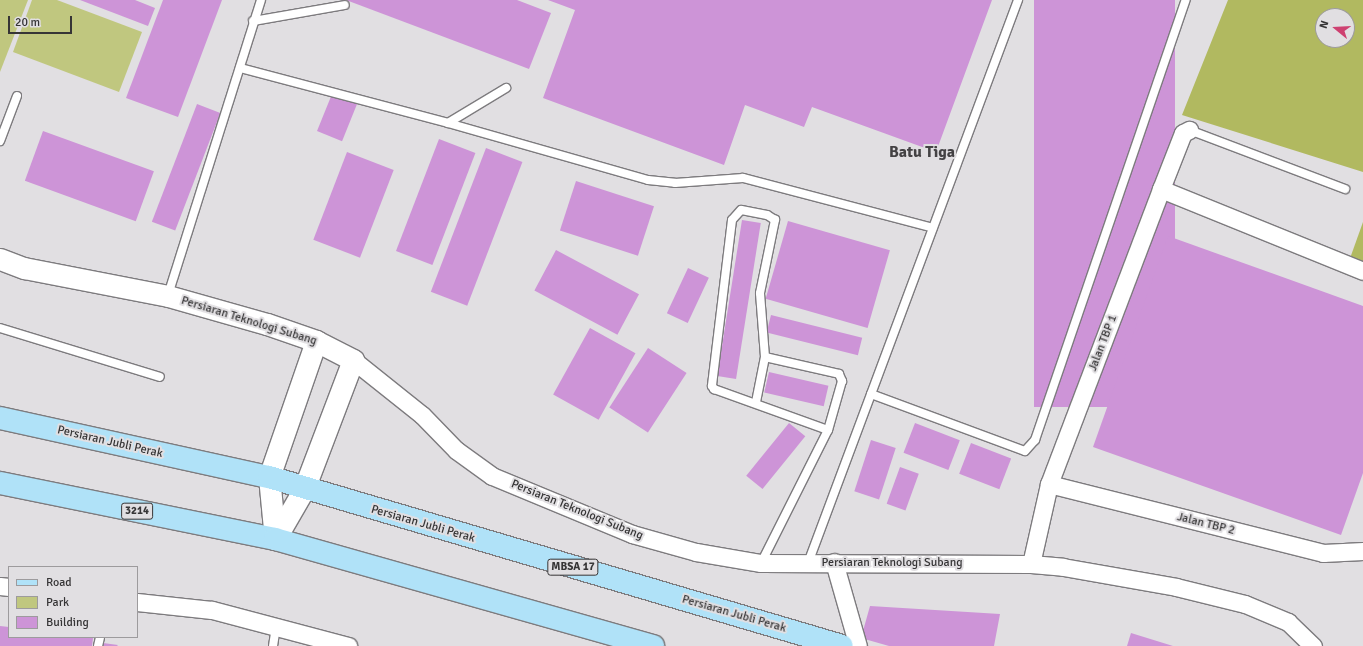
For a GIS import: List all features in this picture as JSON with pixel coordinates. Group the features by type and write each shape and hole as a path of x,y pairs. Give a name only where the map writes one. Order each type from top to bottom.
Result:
{"main road":[{"name":"Persiaran Jubli Perak","path":"0,418 269,477 304,489 842,646"},
{"name":"3214","path":"0,483 275,539"},
{"path":"275,539 653,646"}],"street":[{"name":"Jalan TBP 1","path":"1031,564 1049,484 1183,133 1189,130"},
{"path":"1161,189 1363,271"},
{"name":"Persiaran Teknologi Subang","path":"0,259 24,268 168,296 316,341 353,360 422,415 456,450 492,476 632,534 696,552 761,563 808,564 834,562 1031,564 1063,567 1176,587 1245,604 1288,622 1313,646"},
{"path":"275,539 269,477 316,341"},
{"path":"275,539 304,489 353,360"},
{"name":"Jalan TBP 2","path":"1049,484 1323,553 1363,551"},
{"path":"834,562 858,646"},
{"path":"138,602 212,610 276,626 320,643 348,646"}],"lane":[{"path":"168,296 261,0"},
{"path":"808,564 1018,0"},
{"path":"871,394 1025,450 1035,440 1186,0"},
{"path":"254,21 345,5"},
{"path":"240,68 448,123 648,180 675,184 743,178 933,228"},
{"path":"448,123 506,88"},
{"path":"0,142 17,96"},
{"path":"1189,130 1345,189"},
{"path":"756,402 765,357 760,292 775,220 767,215 741,210 732,220 712,386 714,389 756,402 828,430"},
{"path":"0,328 160,377"},
{"path":"761,563 828,430 842,381 839,374 765,357"},
{"path":"273,646 276,626"}],"green space":[{"path":"0,0 28,0 0,72"},
{"path":"32,0 57,0 142,32 119,92 13,52"},
{"path":"1228,0 1363,0 1363,172 1182,115"},
{"path":"1363,222 1363,268 1348,264"}],"building":[{"path":"80,0 135,0 155,8 148,26"},
{"path":"163,0 222,0 178,117 126,98"},
{"path":"346,0 517,0 551,13 529,69"},
{"path":"548,0 992,0 936,152 812,107 804,127 745,105 724,165 543,98 575,10"},
{"path":"1034,0 1175,0 1175,407 1034,407"},
{"path":"332,94 357,104 342,141 317,131"},
{"path":"197,104 220,113 175,231 152,222"},
{"path":"43,131 154,171 136,221 25,181"},
{"path":"439,139 475,153 432,265 396,251"},
{"path":"486,148 522,162 467,306 431,292"},
{"path":"347,152 394,170 360,258 313,240"},
{"path":"576,181 654,206 638,256 560,230"},
{"path":"742,220 761,223 736,379 717,376"},
{"path":"788,221 890,250 868,328 766,299"},
{"path":"1168,236 1363,306 1363,473 1341,535 1093,447"},
{"path":"556,250 639,294 617,335 534,291"},
{"path":"688,268 709,278 688,323 667,313"},
{"path":"771,315 862,338 858,355 767,332"},
{"path":"590,328 635,353 599,420 553,394"},
{"path":"648,348 687,373 648,433 609,408"},
{"path":"769,372 828,386 824,406 764,392"},
{"path":"789,423 805,436 763,489 746,476"},
{"path":"915,423 960,440 948,470 904,453"},
{"path":"871,440 896,448 879,499 854,491"},
{"path":"971,443 1011,458 999,489 959,474"},
{"path":"900,467 919,474 905,510 887,504"},
{"path":"870,606 1000,614 994,646 889,646 861,638"},
{"path":"0,626 8,627 8,638 93,638 92,646 0,646"},
{"path":"1131,633 1173,646 1127,646"},
{"path":"103,643 118,645 102,646"}],"district":[{"name":"Batu Tiga","path":"922,152"}]}
